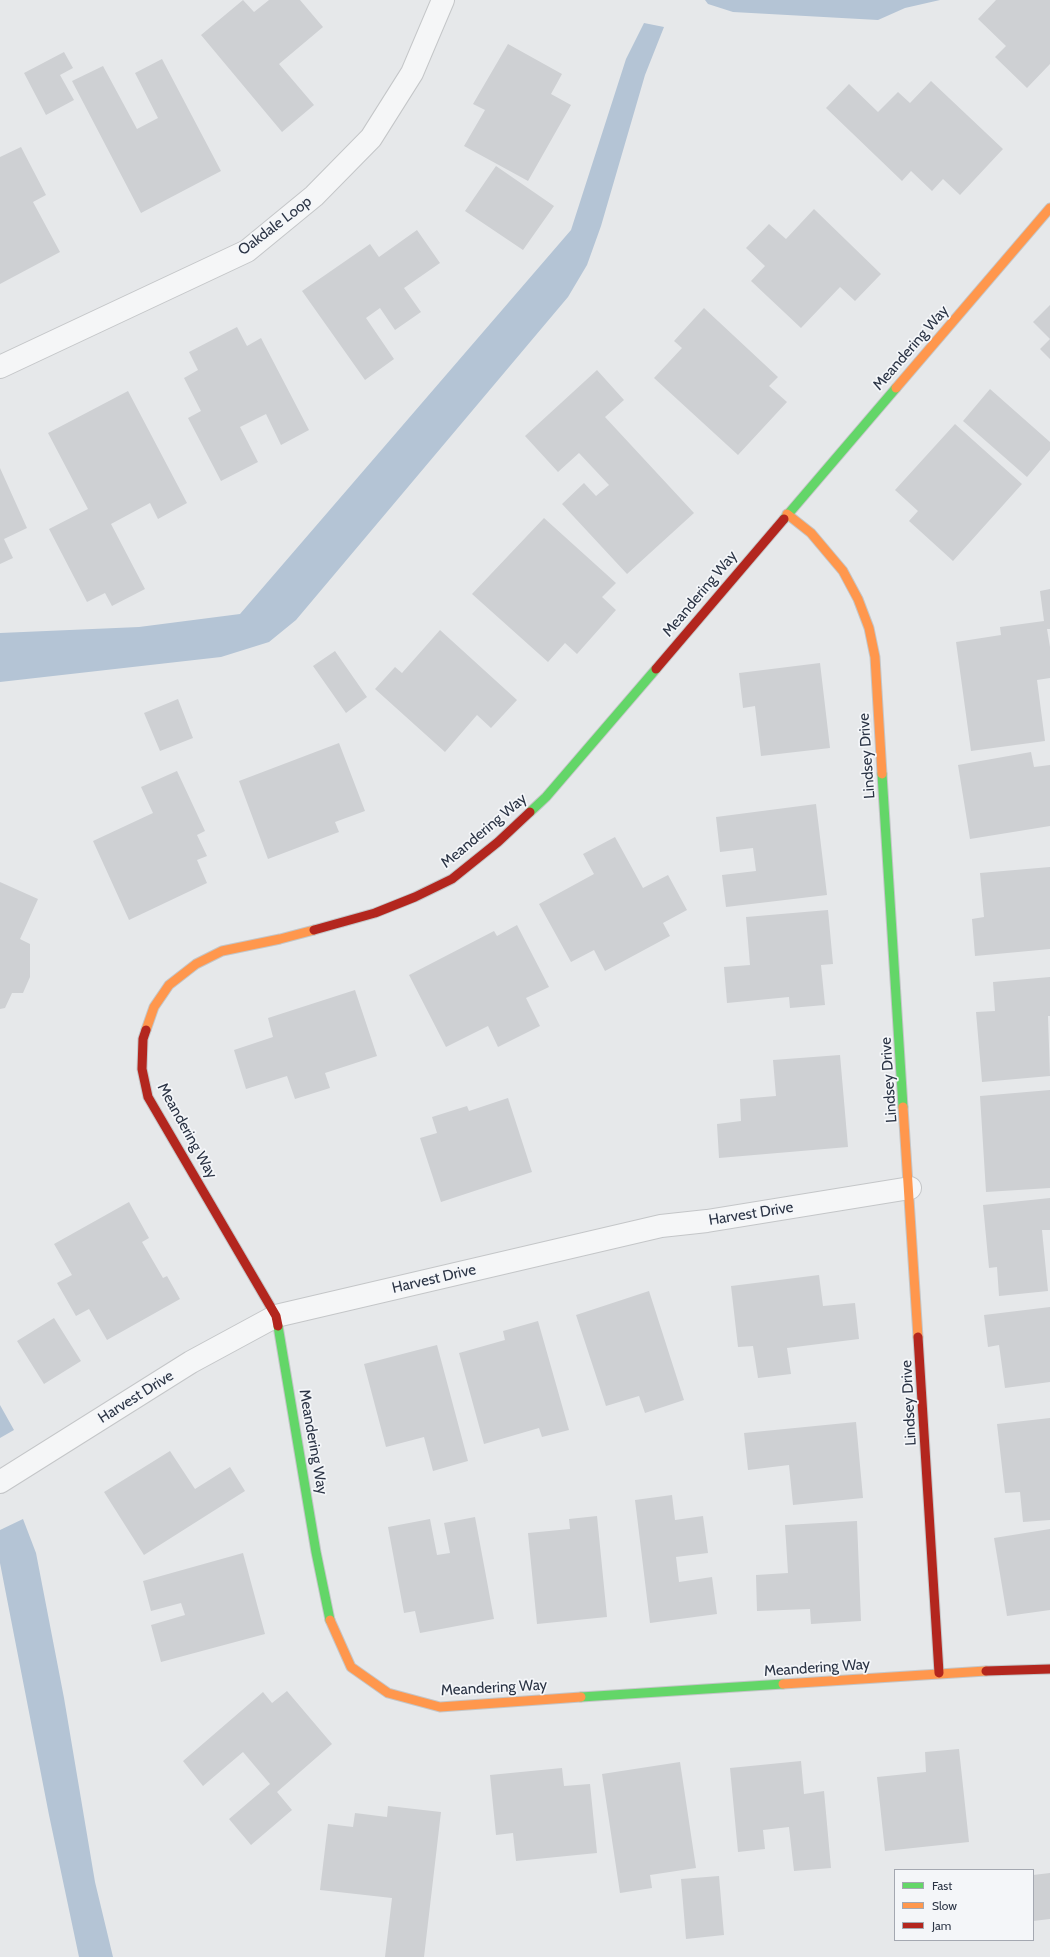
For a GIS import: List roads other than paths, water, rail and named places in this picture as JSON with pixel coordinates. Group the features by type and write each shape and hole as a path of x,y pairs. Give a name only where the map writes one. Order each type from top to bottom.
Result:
{"street":[{"name":"Oakdale Loop","path":"0,367 247,251 314,196 371,138 412,73 443,0"},
{"name":"Meandering Way","path":"1050,208 546,797 498,842 452,879 415,897 375,912 280,939 222,951 196,964 169,985 154,1007 143,1039 142,1069 148,1096 276,1316 316,1552 331,1625 351,1667 388,1693 440,1707 939,1673 1050,1669"},
{"name":"Lindsey Drive","path":"787,514 812,534 843,571 858,599 869,628 875,657 910,1188 939,1673"},
{"name":"Harvest Drive","path":"0,1482 191,1362 276,1316 661,1226 707,1221 910,1188"}],"water":[{"path":"705,0 940,0 905,8 878,20 733,12 708,4"},
{"path":"644,23 664,27 645,75 601,226 587,265 568,297 296,620 269,642 221,657 0,682 0,633 139,627 240,614 571,230 626,59"},
{"path":"0,1405 14,1430 0,1438"},
{"path":"23,1519 36,1553 64,1698 95,1882 113,1957 79,1957 49,1815 0,1563 0,1530"}]}
